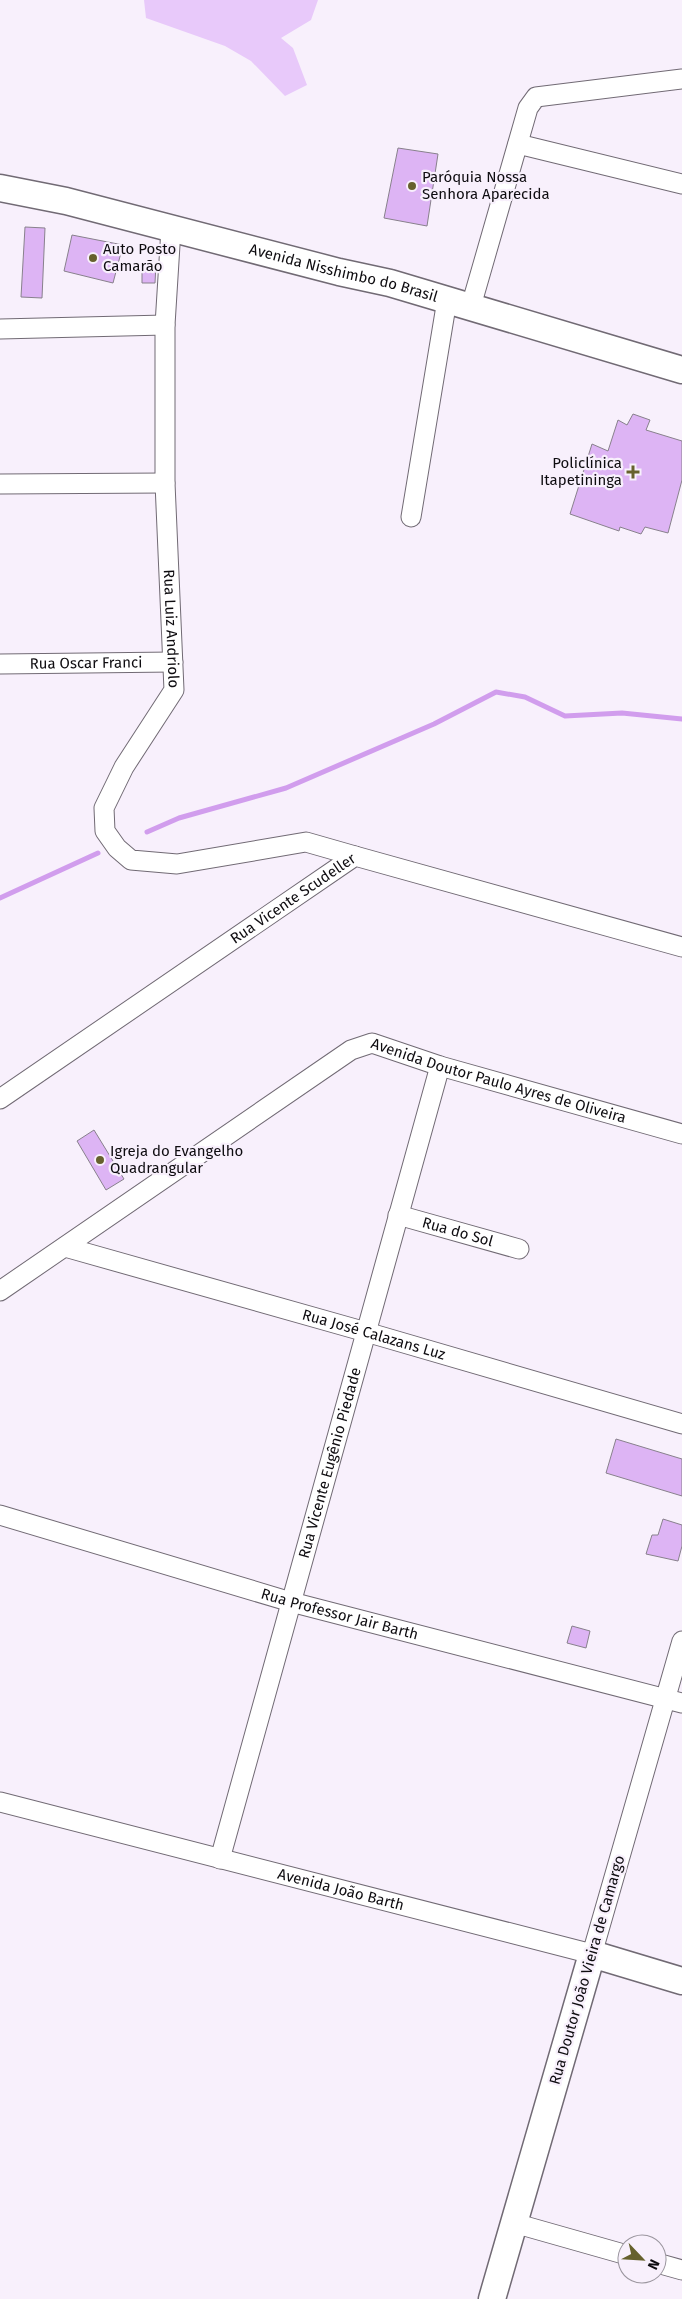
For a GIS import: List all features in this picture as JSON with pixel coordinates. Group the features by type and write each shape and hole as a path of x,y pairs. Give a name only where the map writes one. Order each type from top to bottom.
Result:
{"main road":[{"name":"Avenida Nisshimbo do Brasil","path":"0,188 66,201 339,272 390,283 682,370"},
{"name":"Avenida João Barth","path":"592,1954 682,1981"},
{"name":"Rua Doutor João Vieira de Camargo","path":"492,2299 592,1954"}],"street":[{"path":"411,517 459,303 518,144 528,108 536,97 682,80"},
{"path":"518,144 682,184"},
{"name":"Rua Luiz Andriolo","path":"171,229 165,325 165,483 174,690 124,767 104,808 105,831 117,848 131,860 177,864 306,842 355,856"},
{"path":"0,329 165,325"},
{"path":"0,484 165,483"},
{"name":"Rua Oscar Franci","path":"0,664 173,662"},
{"name":"Rua Vicente Scudeller","path":"0,1099 355,856 682,947"},
{"name":"Avenida Doutor Paulo Ayres de Oliveira","path":"0,1291 350,1050 372,1043 440,1066 682,1134"},
{"name":"Rua Vicente Eugênio Piedade","path":"220,1859 440,1066"},
{"name":"Rua do Sol","path":"398,1215 519,1249"},
{"name":"Rua José Calazans Luz","path":"64,1248 366,1332 682,1424"},
{"name":"Rua Professor Jair Barth","path":"0,1515 291,1602 674,1700"},
{"name":"Rua Doutor João Vieira de Camargo","path":"592,1954 674,1700 682,1641"},
{"name":"Avenida João Barth","path":"0,1802 592,1954"},
{"path":"514,2223 617,2252"},
{"path":"667,2266 682,2270"}],"shaded area":[{"path":"144,0 318,0 311,20 281,38 293,48 307,85 285,96 251,61 225,46 146,18"}],"building":[{"name":"Paróquia Nossa Senhora Aparecida","path":"398,148 438,154 427,226 384,218"},
{"path":"25,227 45,228 42,298 21,297"},
{"name":"Auto Posto Camarão","path":"72,235 123,245 113,283 64,271"},
{"path":"156,264 155,283 142,283 142,265"},
{"name":"Policlínica Itapetininga","path":"633,414 650,420 646,430 682,441 682,480 668,533 645,527 641,534 620,527 619,531 570,514 592,444 608,451 618,420 627,425"},
{"name":"Igreja do Evangelho Quadrangular","path":"94,1130 124,1179 106,1190 77,1141"},
{"path":"616,1439 682,1459 682,1496 606,1473"},
{"path":"663,1519 682,1525 682,1546 678,1561 646,1554 652,1535 658,1535"},
{"path":"572,1626 590,1631 586,1648 567,1643"}],"waterway":[{"path":"147,832 179,818 286,788 434,724 496,692 525,697 565,716 622,713 682,719"},
{"path":"0,898 98,853"}],"place":[{"name":"Paróquia Nossa Senhora Aparecida","path":"412,186"},
{"name":"Auto Posto Camarão","path":"93,258"},
{"name":"Policlínica Itapetininga","path":"633,472"},
{"name":"Igreja do Evangelho Quadrangular","path":"100,1160"}]}
